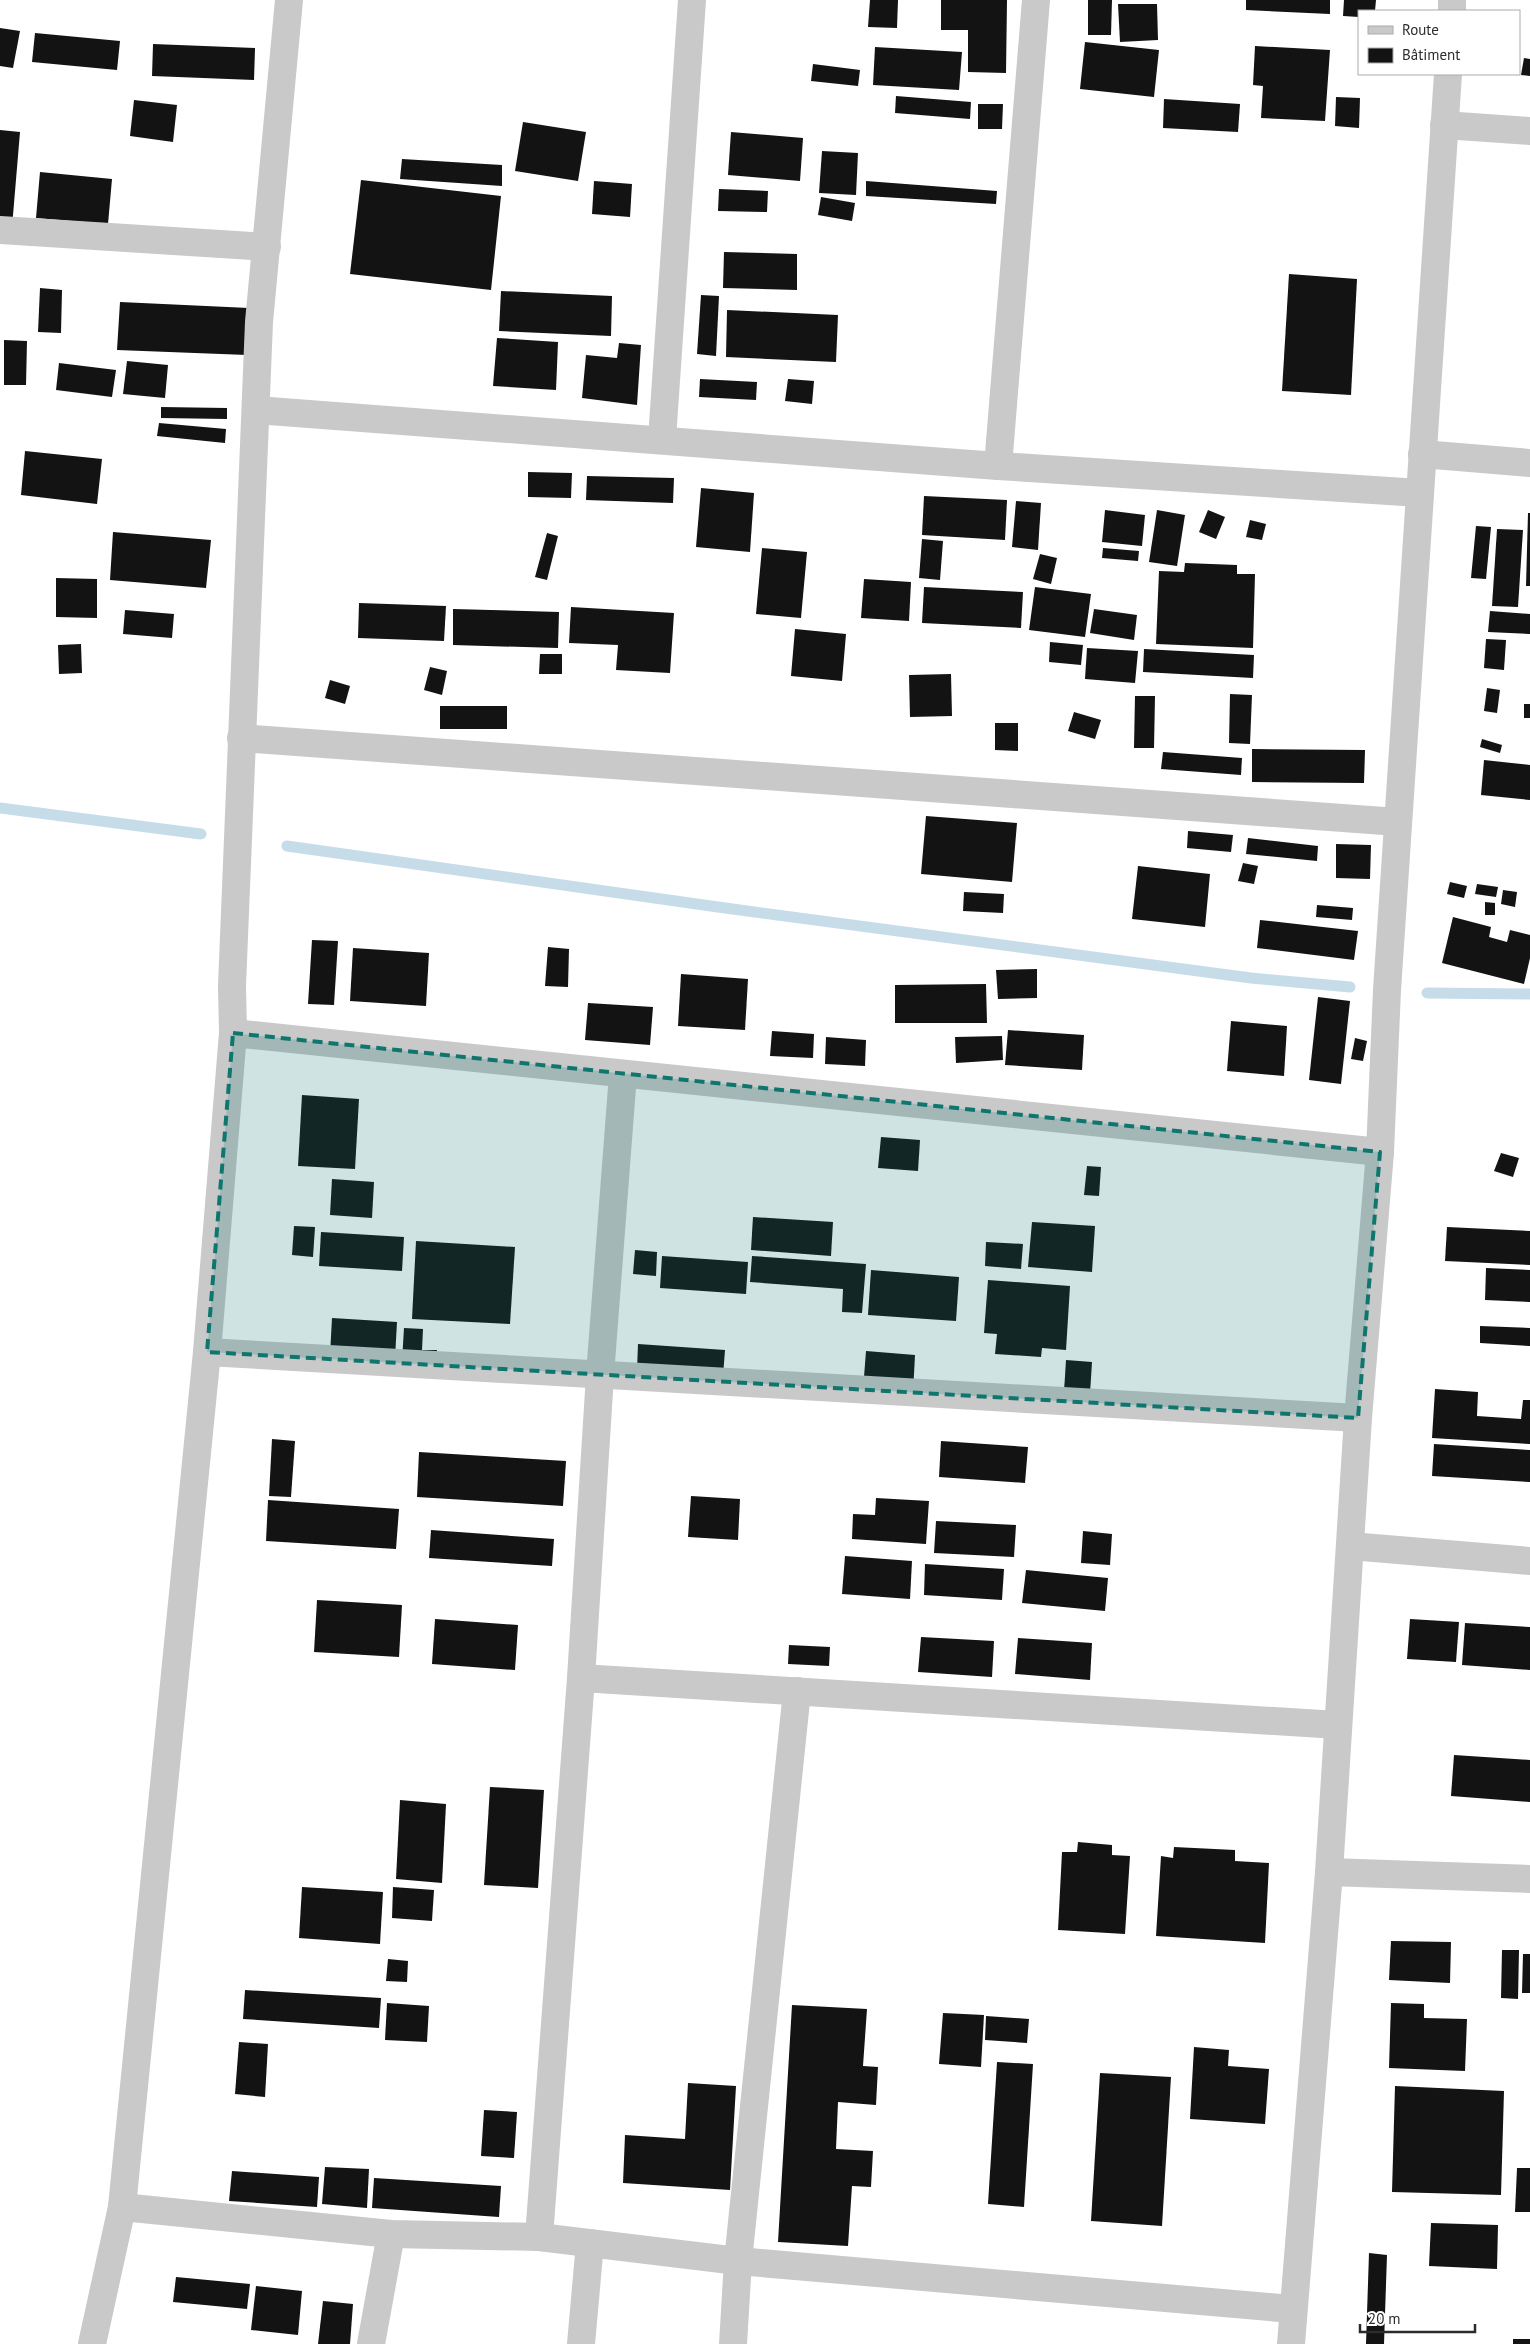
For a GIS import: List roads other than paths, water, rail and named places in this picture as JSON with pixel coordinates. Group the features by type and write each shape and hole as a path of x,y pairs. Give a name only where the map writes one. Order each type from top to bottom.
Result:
{"street":[{"path":"92,2344 122,2208 207,1352 233,1032 232,986 241,738 259,322 289,0"},
{"path":"662,439 692,0"},
{"path":"998,466 1036,0"},
{"path":"1291,2344 1292,2309 1329,1872 1358,1418 1380,1152 1387,990 1448,75"},
{"path":"1444,125 1530,131"},
{"path":"0,230 267,247"},
{"path":"256,410 662,439 998,466 1420,492"},
{"path":"1422,454 1530,463"},
{"path":"241,738 1398,822"},
{"path":"233,1032 1380,1152"},
{"path":"539,2237 581,1678 600,1375 623,1074"},
{"path":"207,1352 1358,1418"},
{"path":"1350,1546 1530,1561"},
{"path":"581,1678 1338,1726"},
{"path":"733,2344 738,2261 797,1691"},
{"path":"1329,1872 1530,1879"},
{"path":"122,2208 391,2234 539,2237 738,2261 1292,2309"},
{"path":"371,2344 391,2234"},
{"path":"581,2344 590,2243"}],"waterway":[{"path":"0,808 201,834"},
{"path":"287,846 725,908 1251,978 1350,987"},
{"path":"1427,993 1530,994"}]}
